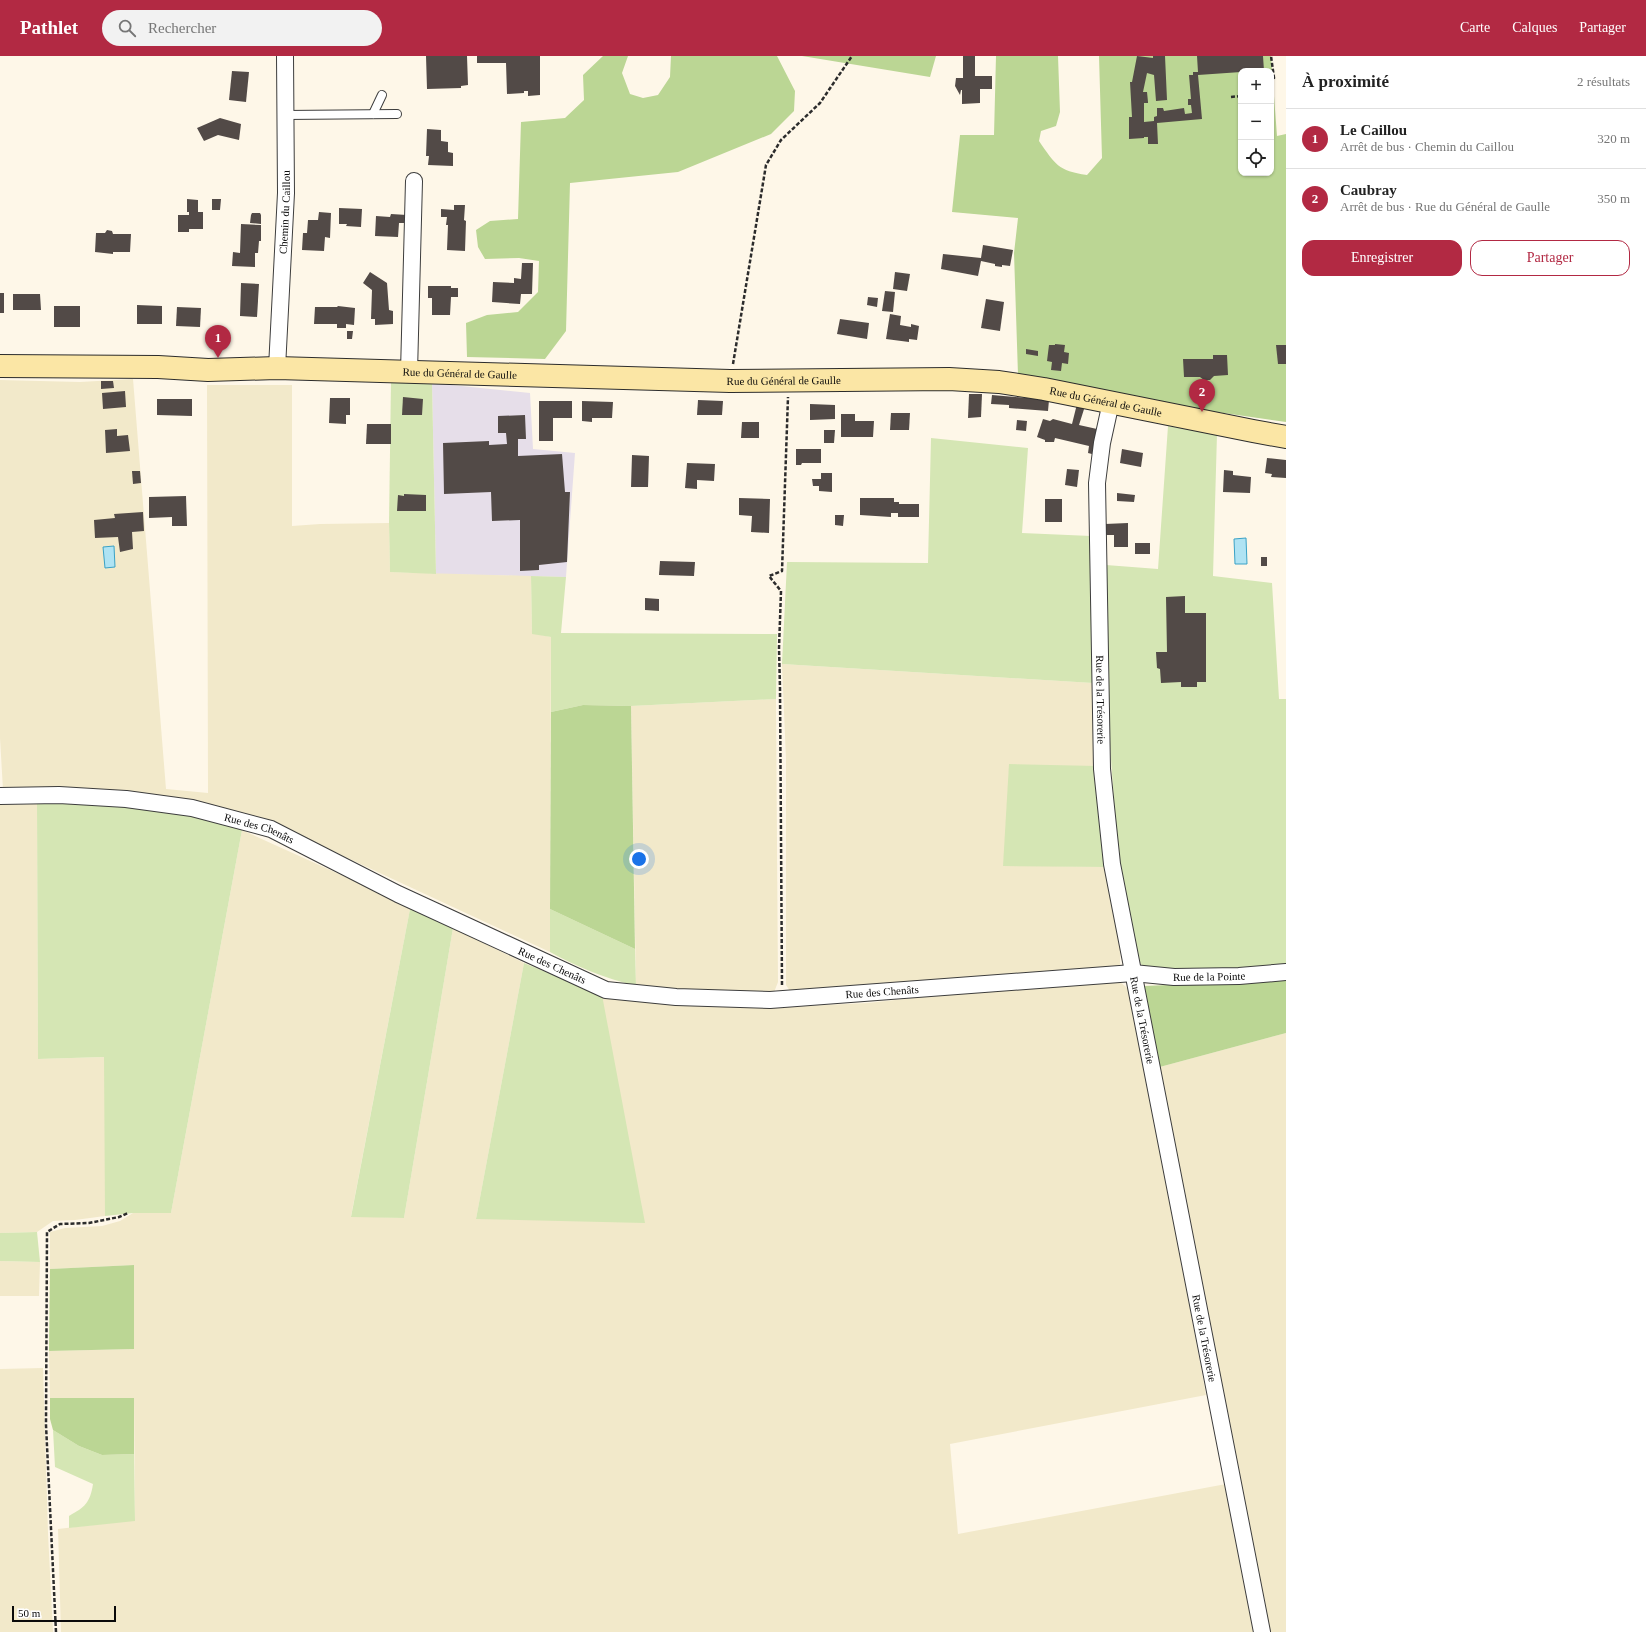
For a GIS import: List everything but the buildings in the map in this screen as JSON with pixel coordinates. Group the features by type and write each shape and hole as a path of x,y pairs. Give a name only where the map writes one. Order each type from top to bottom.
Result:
{"main road":[{"name":"Rue du Général de Gaulle","path":"0,366 158,366 208,370 277,368 730,381 970,380 999,382 1040,388 1286,437"}],"street":[{"name":"Chemin du Caillou","path":"277,368 286,193 285,56"},
{"path":"409,372 414,181"},
{"name":"Rue de la Trésorerie","path":"1111,402 1102,443 1097,483 1102,769 1112,864 1262,1632"},
{"name":"Rue des Chenâts","path":"0,796 58,795 126,798 192,808 271,829 398,894 606,990 676,997 782,1000 1133,973"},
{"name":"Rue de la Pointe","path":"1133,973 1174,977 1239,976 1286,972"}],"lane":[{"path":"374,114 382,95"},
{"path":"285,115 397,114"}],"path":[{"path":"730,381 766,165 781,140 820,103 852,56"},
{"path":"1271,56 1273,68"},
{"path":"1231,97 1238,96"},
{"path":"782,1000 779,648 781,591 770,576 782,571 788,381"},
{"path":"56,1632 46,1425 47,1232 60,1224 89,1223 119,1217 128,1213"}],"shaded area":[{"path":"133,379 166,789 208,793 207,385 292,385 292,526 389,523 390,572 531,576 532,633 551,637 550,952 270,822 3,790 0,738 0,380 80,382"},
{"path":"432,383 530,393 533,449 575,453 566,577 436,574"},
{"path":"782,664 1093,683 1097,766 1003,865 1105,867 1120,948 1120,967 792,994 786,985 786,759"},
{"path":"776,699 778,982 773,995 751,996 636,986 631,706"},
{"path":"37,804 38,1059 105,1057 105,1216 53,1221 37,1232 0,1233 0,805"},
{"path":"242,830 350,879 352,873 411,904 351,1216 404,1218 453,928 524,963 476,1219 602,995 641,1002 760,1008 868,1003 1095,978 1120,982 1131,991 1206,1395 950,1444 958,1534 1226,1484 1258,1632 61,1632 58,1529 135,1520 134,1398 50,1398 49,1351 134,1349 133,1265 50,1269 50,1232 65,1228 102,1226 120,1221 133,1213 171,1213"},
{"path":"1286,1033 1286,1632 1270,1632 1156,1068"},
{"path":"0,1261 40,1262 39,1296 0,1296"},
{"path":"43,1368 48,1533 53,1632 0,1632 0,1369"}],"green space":[{"path":"603,56 628,56 622,73 630,94 643,98 658,95 670,77 671,56 777,56 795,91 794,111 771,134 678,172 570,183 566,331 545,359 467,357 466,323 487,315 518,312 538,292 539,261 519,258 485,259 478,247 476,230 490,221 518,219 521,122 565,118 584,100 583,75"},
{"path":"802,56 936,56 930,77"},
{"path":"996,56 1058,56 1060,112 1056,126 1041,131 1039,141 1054,161 1063,169 1087,175 1102,158 1099,56 1271,56 1272,68 1238,68 1238,176 1274,176 1274,96 1277,136 1286,134 1286,422 1168,405 1018,375 1014,253 1018,218 952,212 960,135 994,135"},
{"path":"391,381 432,383 436,574 390,572 389,523"},
{"path":"1168,426 1217,434 1213,576 1272,583 1279,699 1286,699 1286,967 1258,971 1147,970 1138,961 1118,857 1110,745 1106,565 1158,569"},
{"path":"931,438 1028,448 1022,533 1091,536 1093,683 782,664 787,562 928,563"},
{"path":"531,576 566,577 561,633 777,634 776,699 631,706 583,705 551,712 551,637 532,634"},
{"path":"583,705 631,706 635,949 550,909 551,712"},
{"path":"1009,764 1097,766 1105,867 1003,866"},
{"path":"102,803 202,815 242,830 171,1213 133,1213 105,1216 104,1057 38,1059 37,804"},
{"path":"411,904 453,928 404,1218 351,1217"},
{"path":"550,909 635,949 636,986 592,972 570,963 550,952"},
{"path":"524,963 602,995 645,1223 476,1219"},
{"path":"1286,978 1286,1033 1156,1068 1144,986 1267,981"},
{"path":"37,1232 40,1262 0,1261 0,1233"},
{"path":"134,1265 134,1349 49,1351 50,1269"},
{"path":"50,1398 134,1398 134,1454 102,1455 79,1446 53,1430 50,1419"},
{"path":"53,1430 79,1446 102,1455 134,1454 135,1521 69,1528 69,1516 86,1504 93,1484 55,1467"}],"water":[{"path":"1246,538 1247,564 1235,564 1234,539"},
{"path":"114,546 115,567 105,568 103,547"}],"place":[{"name":"Le Caillou","path":"218,358"},
{"name":"Caubray","path":"1202,412"}]}
